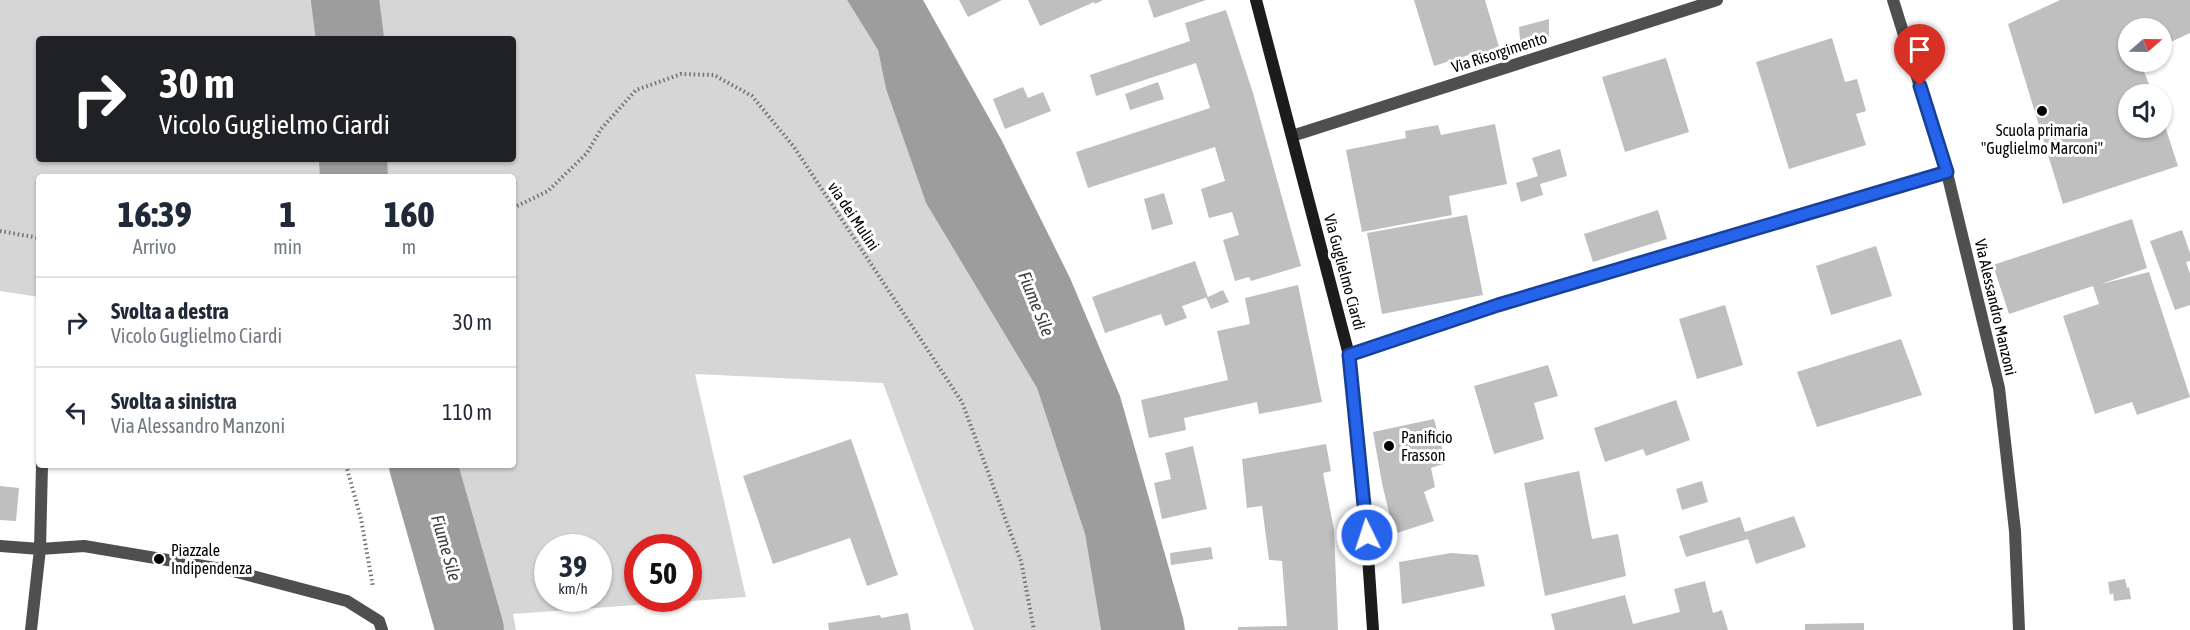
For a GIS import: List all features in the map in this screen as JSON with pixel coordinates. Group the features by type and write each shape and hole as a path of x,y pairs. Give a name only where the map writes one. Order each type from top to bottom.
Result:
{"main road":[{"name":"Via Guglielmo Ciardi","path":"1256,0 1349,355 1365,512 1373,630"}],"street":[{"name":"Via Risorgimento","path":"1292,136 1717,0"},
{"name":"Via Alessandro Manzoni","path":"1893,0 1947,172 1999,388 2015,531 2019,630"},
{"path":"1349,355 1498,305 1947,172"},
{"path":"31,630 40,549 42,468"},
{"path":"0,546 40,549 84,546 233,571 348,601 381,625"}],"path":[{"name":"via dei Mulini","path":"516,207 548,191 587,153 601,129 636,90 681,74 714,75 752,96 794,147 962,402 1021,561 1034,630"},
{"path":"0,231 36,237"},
{"path":"347,468 361,519 381,625"}],"shaded area":[{"path":"0,0 316,0 337,33 359,28 359,0 847,0 878,50 886,89 926,203 1037,388 1085,534 1101,630 974,630 883,383 695,374 746,597 702,600 702,534 624,534 624,606 612,607 612,534 534,534 534,612 540,612 513,614 516,630 443,630 395,468 516,468 516,174 36,174 36,297 0,291"}],"water":[{"path":"316,0 359,0 359,28 337,33"},
{"path":"847,0 923,0 1002,141 1070,278 1120,396 1185,630 1101,630 1085,534 1037,388 926,203 886,89 878,50"}],"building":[{"path":"959,0 1002,0 968,17"},
{"path":"1028,0 1103,0 1040,26"},
{"path":"1148,0 1206,0 1154,18"},
{"path":"1414,0 1485,0 1500,50 1470,60 1469,55 1434,66"},
{"path":"2060,0 2190,0 2190,33 2172,41 2172,18 2118,18 2118,72 2144,72 2149,84 2118,84 2118,138 2169,138 2178,166 2063,204 2008,24"},
{"path":"1226,10 1253,93 1301,266 1251,281 1249,277 1235,281 1223,240 1239,235 1232,212 1209,218 1201,189 1225,181 1215,147 1088,188 1076,152 1210,108 1196,63 1096,96 1090,75 1190,41 1185,23"},
{"path":"1549,19 1549,43 1521,52 1519,27"},
{"path":"1832,38 1845,82 1857,79 1866,111 1856,114 1866,145 1789,169 1756,62"},
{"path":"1666,58 1689,132 1625,152 1602,77"},
{"path":"1158,82 1164,99 1130,110 1125,94"},
{"path":"1023,87 1028,98 1043,92 1051,111 1005,129 993,99"},
{"path":"1495,124 1507,184 1449,196 1452,215 1362,232 1346,150 1406,138 1405,131 1438,125 1441,135"},
{"path":"1560,149 1567,176 1540,184 1543,195 1521,202 1516,183 1538,176 1532,158"},
{"path":"1164,193 1173,224 1152,230 1144,199"},
{"path":"1658,210 1667,239 1593,262 1584,234"},
{"path":"1467,215 1483,295 1382,314 1367,233"},
{"path":"2132,219 2147,268 2101,284 2149,272 2190,397 2137,415 2132,402 2095,414 2063,316 2099,304 2093,286 2009,314 1993,265"},
{"path":"2182,230 2190,253 2190,261 2186,262 2190,274 2190,305 2175,310 2150,241"},
{"path":"1876,246 1892,296 1831,315 1816,266"},
{"path":"1195,261 1208,297 1223,290 1229,302 1211,309 1206,298 1182,306 1187,318 1165,326 1161,314 1105,333 1092,297"},
{"path":"1298,285 1322,402 1259,414 1257,402 1184,418 1186,430 1149,438 1141,400 1228,380 1217,331 1250,324 1245,298"},
{"path":"1725,305 1743,365 1697,379 1679,319"},
{"path":"1901,339 1922,395 1817,427 1797,372"},
{"path":"1548,365 1558,396 1534,403 1544,439 1494,454 1474,386"},
{"path":"1676,400 1690,440 1646,456 1643,449 1605,462 1594,428"},
{"path":"1434,419 1446,463 1431,468 1435,487 1424,492 1434,521 1394,534 1373,432"},
{"path":"851,439 898,575 867,586 850,538 773,564 743,476"},
{"path":"1326,444 1331,471 1323,473 1334,530 1338,630 1238,630 1238,627 1287,626 1282,561 1269,560 1262,506 1247,508 1242,459"},
{"path":"1193,446 1207,509 1162,519 1154,483 1171,479 1165,453"},
{"path":"1579,471 1592,539 1618,534 1626,576 1545,596 1524,483"},
{"path":"1702,481 1708,502 1682,510 1676,489"},
{"path":"0,486 19,488 16,521 0,520"},
{"path":"1794,516 1806,547 1756,564 1748,539 1686,557 1679,536 1740,517 1745,532"},
{"path":"1211,547 1213,559 1171,565 1170,553"},
{"path":"1451,553 1478,555 1485,586 1402,604 1399,562"},
{"path":"2125,579 2131,599 2114,601 2113,593 2110,595 2108,582"},
{"path":"1705,581 1713,613 1722,610 1728,630 1555,630 1551,614 1625,595 1633,624 1680,612 1674,589"},
{"path":"908,613 911,630 829,630 828,623"},
{"path":"1864,623 1864,630 1805,630 1805,624"}],"waterway":[{"name":"Fiume Sile","path":"345,0 350,36"},
{"name":"Fiume Sile","path":"353,162 354,174"},
{"name":"Fiume Sile","path":"424,468 470,630"}],"place":[{"name":"Scuola primaria \"Guglielmo Marconi\"","path":"2042,111"},
{"name":"Panificio Frasson","path":"1389,446"},
{"name":"Piazzale Indipendenza","path":"159,559"}],"route":[{"path":"1367,535 1349,355 1498,305 1947,172 1920,86"}]}
